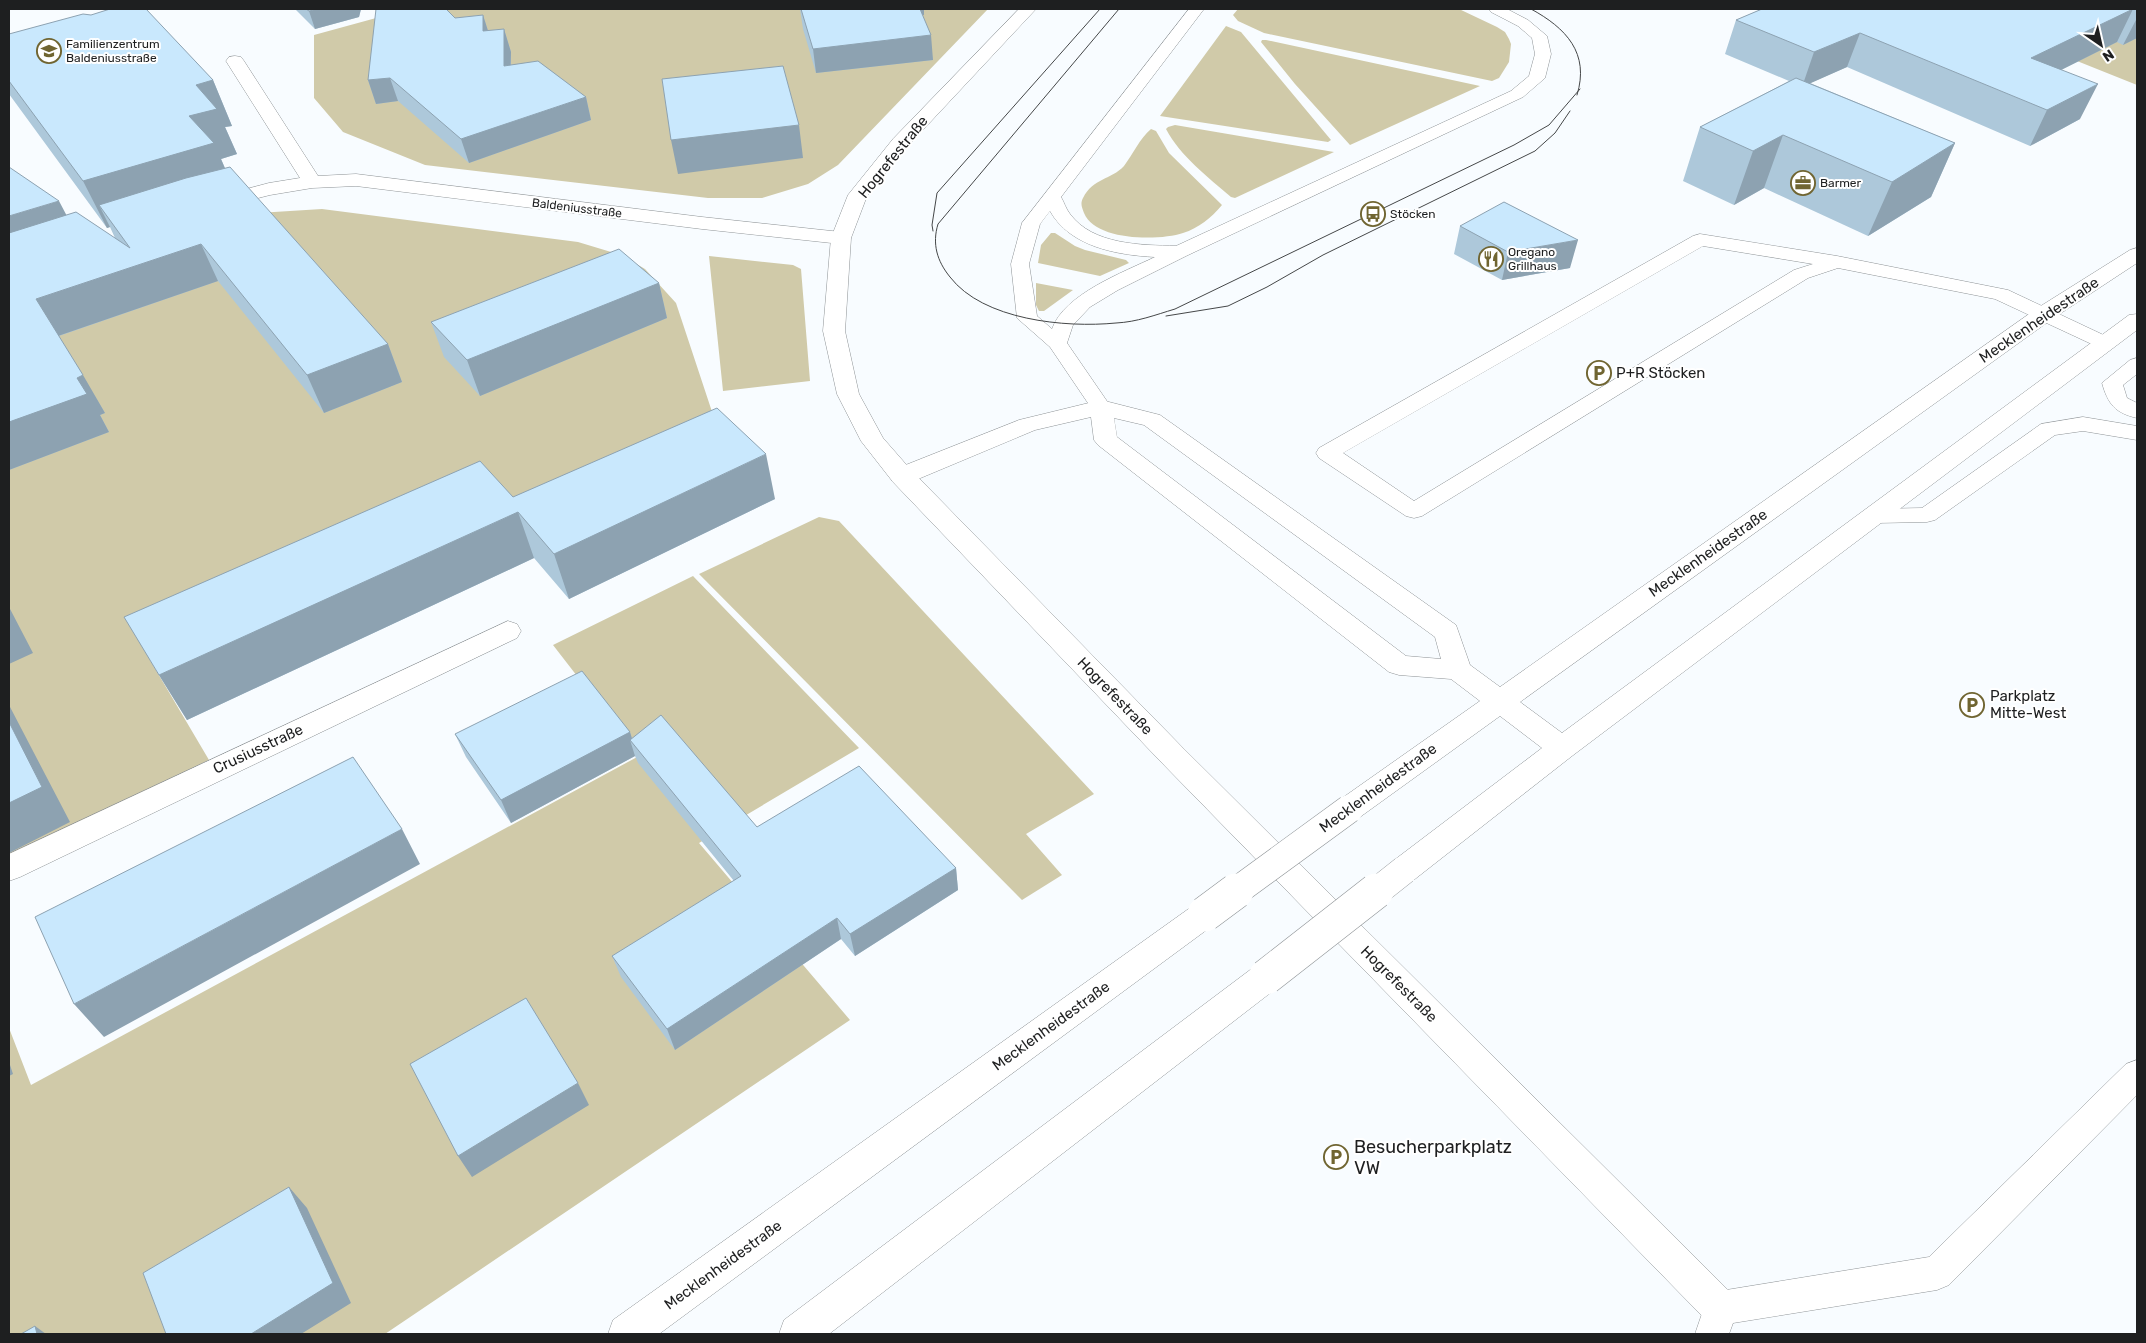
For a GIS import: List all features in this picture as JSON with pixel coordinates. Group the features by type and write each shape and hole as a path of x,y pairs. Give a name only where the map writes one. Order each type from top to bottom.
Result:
{"main road":[{"name":"Hogrefestraße","path":"1028,9 900,143 858,195 841,238 834,331 848,394 873,441 902,476 1716,1321"},
{"path":"235,61 312,182"},
{"name":"Baldeniusstraße","path":"204,206 269,189 312,182 356,180 692,222 841,238"},
{"name":"Mecklenheidestraße","path":"627,1334 1349,809 2044,314 2137,254"},
{"path":"798,1334 1266,977 1562,748 2137,320"},
{"path":"902,476 1027,425 1102,407 1152,420 1447,632 1458,670"},
{"path":"1102,407 1106,440 1399,665 1458,670 1562,748"},
{"name":"Crusiusstraße","path":"9,868 508,631"}],"lane":[{"path":"1102,407 1056,343 1027,318 1020,264 1031,224 1197,9"},
{"path":"1056,343 1064,323 1083,303 1111,286 1179,252 1517,94 1537,78 1543,54 1539,36 1523,23 1496,9"},
{"path":"1052,197 1064,220 1086,236 1110,246 1148,251 1179,252"},
{"path":"1837,262 1801,274 1414,512 1328,453 1700,240 1837,262 2001,294 2105,343"},
{"path":"2137,364 2112,383 2118,401 2137,412"},
{"path":"1875,516 1927,515 2049,429 2083,424 2137,433"},
{"path":"1716,1321 1937,1273 2137,1074"}],"shaded area":[{"path":"409,9 988,9 838,165 808,184 762,198 708,198 425,165 343,132 314,98 314,35"},
{"path":"1238,9 1459,9 1505,32 1511,44 1509,62 1499,78 1492,81 1264,33 1238,21 1233,15"},
{"path":"1947,9 2137,9 2137,85"},
{"path":"1226,26 1241,32 1331,140 1328,142 1160,116"},
{"path":"1262,40 1480,86 1350,145 1295,84 1261,42"},
{"path":"1175,125 1334,152 1235,198 1231,197 1204,174 1179,149 1166,129"},
{"path":"1151,129 1156,131 1169,153 1222,205 1199,225 1189,231 1172,236 1129,237 1101,229 1090,222 1084,213 1081,204 1083,198 1087,191 1097,183 1119,171 1124,166 1140,141"},
{"path":"322,209 578,242 621,255 645,269 676,303 725,451 530,538 150,660 209,760 9,858 9,288 258,213"},
{"path":"1051,233 1055,233 1085,250 1126,260 1129,263 1100,276 1038,263 1041,245"},
{"path":"709,256 793,265 801,269 810,381 723,391"},
{"path":"1036,283 1073,290 1044,311 1039,311 1036,305"},
{"path":"819,517 839,521 1094,794 1026,834 1062,875 1022,900 699,574"},
{"path":"693,576 859,748 699,843 850,1020 385,1334 9,1334 9,1028 31,1085 639,756 553,645"}],"building":[{"path":"110,9 146,9 213,80 196,85 217,109 189,116 214,143 83,181 9,81 9,34 83,14 91,15"},
{"path":"376,9 446,9 455,18 483,15 483,31 504,29 504,66 538,61 586,97 461,139 390,78 368,80"},
{"path":"801,9 920,9 931,35 813,49"},
{"path":"1762,9 2133,9 2031,58 2098,84 2047,110 1860,33 1814,52 1736,20"},
{"path":"783,66 799,125 671,140 662,79"},
{"path":"1796,78 1955,143 1892,182 1783,135 1753,151 1700,127"},
{"path":"9,167 59,201 9,216"},
{"path":"230,167 388,344 307,375 201,244 36,299 83,375 77,378 87,394 9,422 9,233 76,212 130,248 99,205 186,178"},
{"path":"1504,202 1578,240 1508,252 1460,226"},
{"path":"619,249 659,283 467,360 431,322"},
{"path":"717,408 766,454 554,554 518,512 159,675 124,617 480,461 513,497"},
{"path":"582,671 630,732 501,800 455,734"},
{"path":"661,715 757,827 859,766 956,868 850,934 837,918 667,1029 612,956 741,876 630,740"},
{"path":"9,722 42,787 9,803"},
{"path":"353,757 402,829 74,1004 35,917"},
{"path":"526,998 578,1083 458,1156 410,1064"},
{"path":"289,1187 333,1283 251,1334 166,1334 143,1273"},
{"path":"35,1326 37,1334 21,1334"}],"tram line":[{"path":"933,231 932,225 937,193 1100,9"},
{"path":"1119,9 938,224 936,231 937,252 942,265 950,277 965,292 983,303 1004,312 1050,322 1096,324 1131,321 1175,309 1514,145 1549,125 1578,92"},
{"path":"1531,9 1555,25 1572,43 1580,67 1578,92"},
{"path":"1166,316 1228,306 1267,287 1323,255 1535,151 1555,133 1570,111"}],"place":[{"name":"Familienzentrum Baldeniusstraße","path":"49,51"},
{"name":"Barmer","path":"1803,183"},
{"name":"Stöcken","path":"1373,214"},
{"name":"Oregano Grillhaus","path":"1491,259"},
{"name":"P+R Stöcken","path":"1599,373"},
{"name":"Parkplatz Mitte-West","path":"1972,705"},
{"name":"Besucherparkplatz VW","path":"1336,1157"}]}
